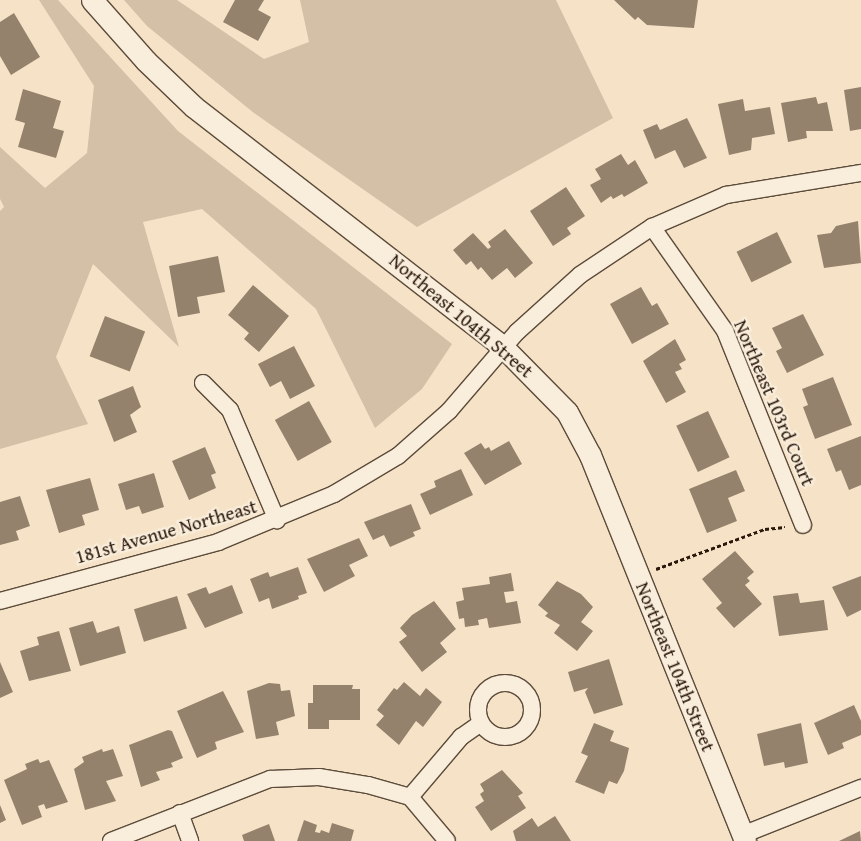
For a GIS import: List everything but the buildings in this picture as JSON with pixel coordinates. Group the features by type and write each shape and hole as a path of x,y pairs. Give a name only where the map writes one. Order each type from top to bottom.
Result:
{"street":[{"name":"Northeast 104th Street","path":"92,0 146,61 194,107 504,347 567,412 590,455 738,839"},
{"name":"181st Avenue Northeast","path":"0,601 218,542 277,520 334,494 398,456 449,410 504,347 580,275 652,227 726,195 861,173"},
{"name":"Northeast 103rd Court","path":"652,227 725,331 803,525"},
{"path":"203,383 230,410 277,520"},
{"path":"410,797 461,737 481,723"},
{"path":"111,841 270,779 319,777 368,785 410,797 447,841"},
{"path":"738,839 861,788"},
{"path":"180,813 190,841"}],"path":[{"path":"638,576 764,528 803,525"}],"shaded area":[{"path":"39,0 58,0 178,131 452,344 422,389 375,428 316,309 202,209 143,222 179,347 93,264 56,357 88,424 0,449 0,211 4,207 0,199 0,147 45,188 87,153 94,86"},
{"path":"124,0 177,0 264,59 309,42 300,0 556,0 613,118 417,227 254,113 147,26"}]}
